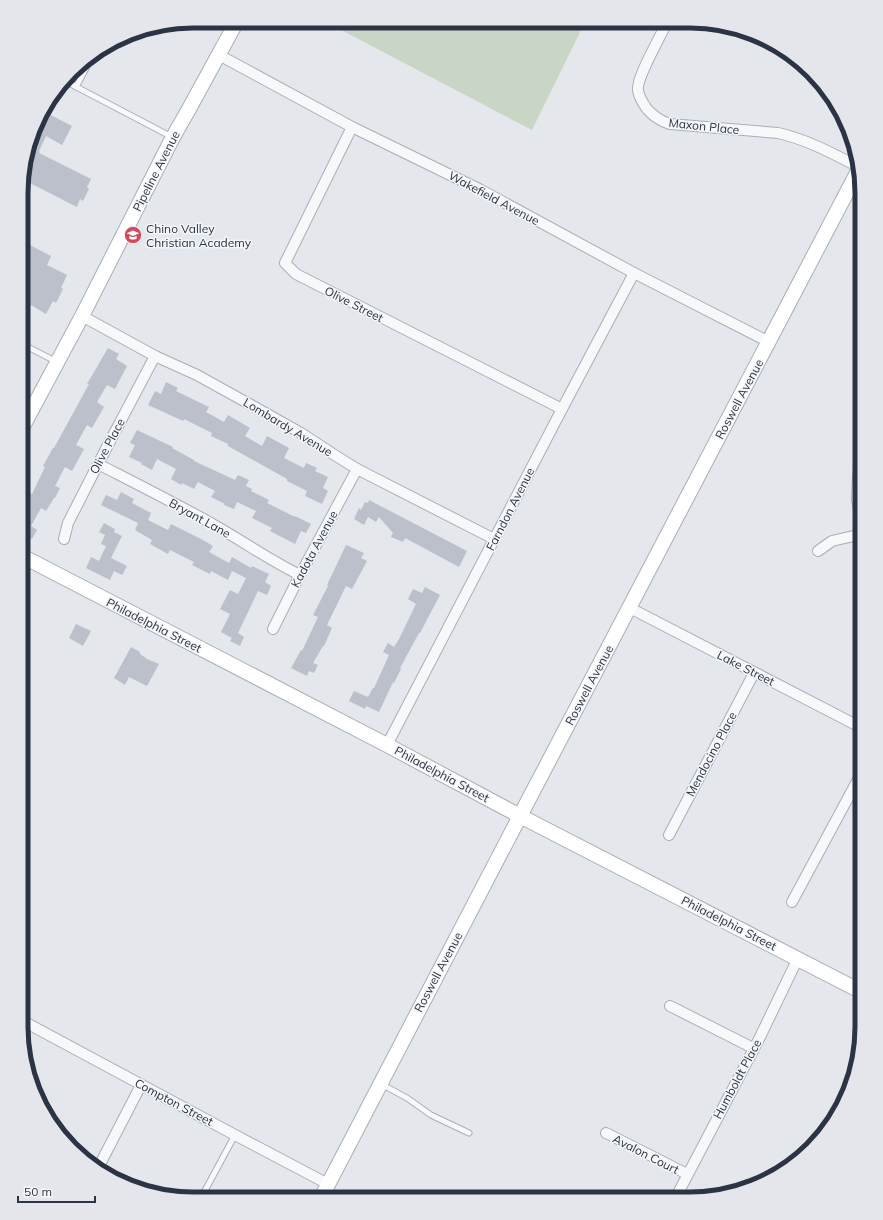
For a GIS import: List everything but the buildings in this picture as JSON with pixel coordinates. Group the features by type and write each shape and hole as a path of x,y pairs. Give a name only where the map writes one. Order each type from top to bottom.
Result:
{"street":[{"name":"Pipeline Avenue","path":"28,417 82,316 199,85 219,54 233,28"},
{"name":"Maxon Place","path":"664,28 641,76 638,89 640,100 660,121 670,124 778,133 792,136 853,164"},
{"name":"Wakefield Avenue","path":"219,54 352,126 481,190 634,273 769,342"},
{"name":"Olive Street","path":"352,126 284,263 296,274 562,409"},
{"name":"Roswell Avenue","path":"324,1192 855,178"},
{"name":"Farndon Avenue","path":"387,745 634,273"},
{"name":"Lombardy Avenue","path":"82,316 155,356 197,375 253,406 301,433 357,469 494,539"},
{"name":"Olive Place","path":"64,539 68,523 155,356"},
{"name":"Bryant Lane","path":"98,464 210,523 242,541 276,564 300,576"},
{"name":"Kadota Avenue","path":"273,629 357,469"},
{"path":"818,551 832,541 855,536"},
{"name":"Philadelphia Street","path":"28,559 387,745 520,816 855,988"},
{"name":"Lake Street","path":"630,608 855,724"},
{"name":"Mendocino Place","path":"669,835 754,673"},
{"path":"792,902 855,785"},
{"name":"Humboldt Place","path":"678,1192 798,958"},
{"path":"670,1006 753,1048"},
{"name":"Compton Street","path":"28,1024 328,1184"},
{"path":"101,1163 141,1085"},
{"name":"Avalon Court","path":"606,1133 687,1174"}],"lane":[{"path":"76,87 87,67"},
{"path":"69,83 173,137"},
{"path":"28,347 57,362"},
{"path":"380,1083 407,1098 431,1115 469,1134"},
{"path":"204,1192 235,1135"}],"green space":[{"path":"337,28 582,28 532,130"}],"place":[{"name":"Chino Valley Christian Academy","path":"133,235"}]}
